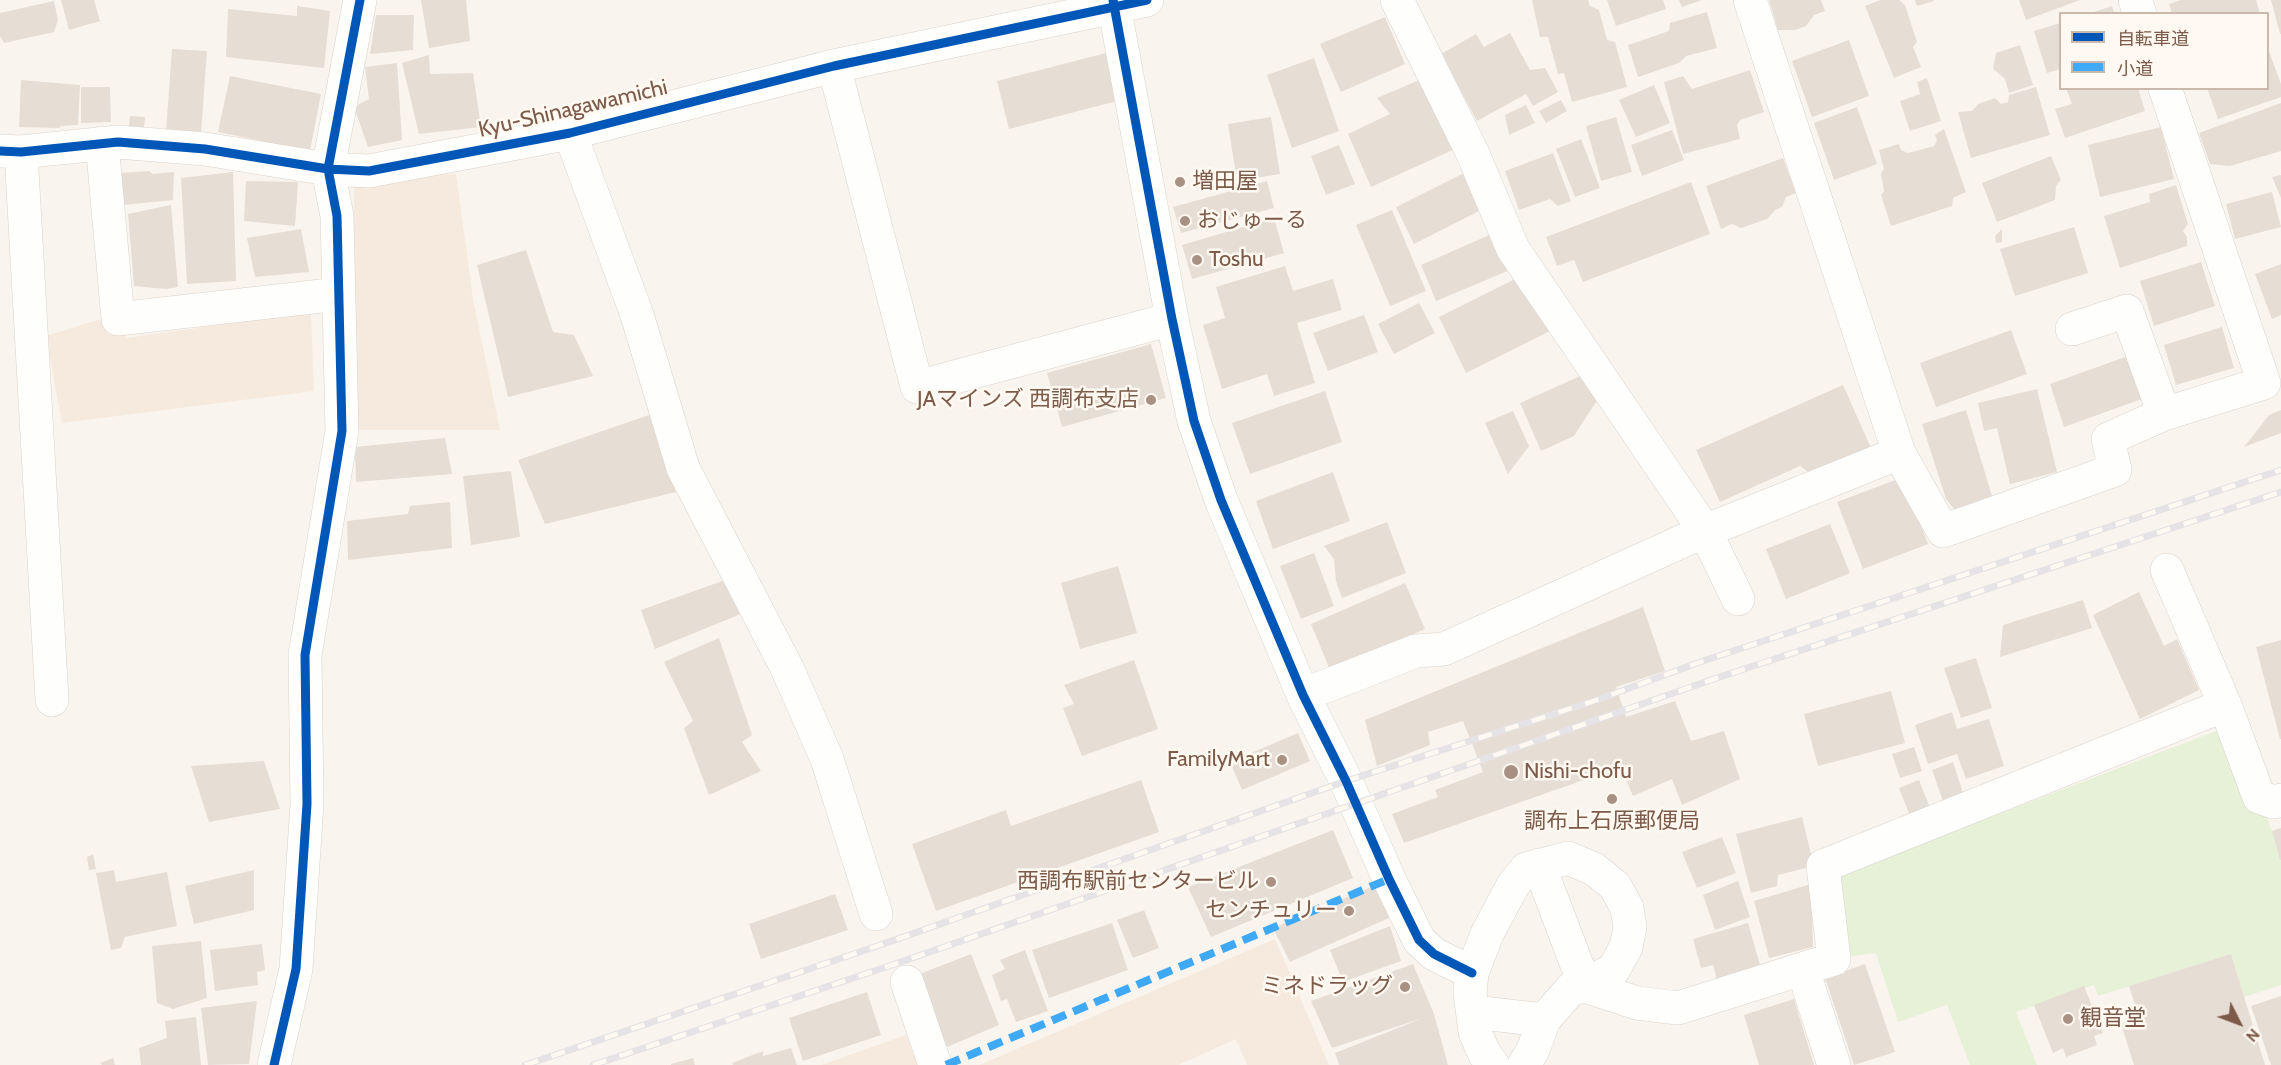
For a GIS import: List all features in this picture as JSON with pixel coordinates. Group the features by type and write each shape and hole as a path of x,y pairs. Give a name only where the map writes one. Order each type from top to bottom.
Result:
{"street":[{"path":"274,1065 296,969 307,804 305,655 342,431 338,216 328,169 360,0"},
{"name":"Kyu-Shinagawamichi","path":"10,151 118,142 205,149 328,169 369,171 570,133 834,66 1114,3 1147,0"},
{"path":"1397,0 1472,152 1513,249 1705,531 1738,599"},
{"path":"1750,0 1899,453 1942,531 2115,470 2108,440 2164,414 2273,383 2166,90"},
{"path":"1114,3 1172,319 1194,421 1221,500 1303,695 1346,781 1389,879 1419,940 1434,954 1472,973"},
{"path":"834,66 917,387 1172,319"},
{"path":"570,133 637,315 683,468 787,668 827,759 876,914"},
{"path":"102,143 118,319 339,294"},
{"path":"10,151 52,700"},
{"path":"2072,329 2127,311 2164,414"},
{"path":"1303,695 1416,651 1444,649 1705,531 1899,453"},
{"path":"2167,570 2225,705 2259,797 2274,802 2281,800"},
{"path":"1585,986 1637,1003 1678,1008 1834,959 1823,866 2225,705"},
{"path":"1493,1065 1484,1053 1475,1032 1470,993 1472,973 1486,934 1513,885 1526,869 1568,858 1588,866 1615,886 1627,908 1630,927 1626,947 1614,969 1585,986 1571,989 1544,1020 1533,1050 1524,1065"},
{"path":"1539,865 1585,986"},
{"path":"1803,970 1834,1065"},
{"path":"907,982 935,1065"},
{"path":"1473,1012 1544,1020"}],"shaded area":[{"path":"456,174 473,299 500,430 355,430 354,184 398,177"},
{"path":"311,312 314,391 62,423 46,336 120,313 126,338"},
{"path":"1275,939 1329,1065 1247,1065 1236,1039 1178,1065 979,1065"},
{"path":"906,1035 917,1065 821,1065"}],"green space":[{"path":"2232,725 2272,831 2281,862 2281,985 2244,997 2231,954 2098,996 2094,985 2016,1012 2037,1065 1970,1065 1947,1005 1898,1022 1876,953 1834,959 1825,880"}],"building":[{"path":"61,0 94,0 100,21 69,30"},
{"path":"421,0 466,0 470,41 429,48"},
{"path":"1532,0 1588,0 1590,6 1599,10 1607,40 1615,42 1627,87 1572,102 1564,73 1558,74 1548,37 1540,37"},
{"path":"1607,0 1663,0 1666,9 1616,26"},
{"path":"1679,0 1702,0 1682,7"},
{"path":"1769,0 1821,0 1825,11 1814,15 1806,26 1795,30 1778,30"},
{"path":"1880,0 1899,0 1905,5 1917,42 1913,47 1921,67 1894,78 1865,6"},
{"path":"1915,0 1933,0 1934,1 1917,6"},
{"path":"2019,0 2080,0 2026,20"},
{"path":"2181,0 2256,0 2259,12 2171,12 2169,4"},
{"path":"2271,0 2281,0 2281,34 2280,34"},
{"path":"54,1 58,20 54,32 4,43 0,36 0,13"},
{"path":"297,6 330,11 324,68 226,57 228,9 297,16"},
{"path":"2112,6 2114,12 2094,12"},
{"path":"1707,12 1717,48 1686,56 1679,63 1638,77 1628,45 1669,31 1670,23"},
{"path":"376,15 414,15 413,50 370,54"},
{"path":"1385,17 1405,64 1341,92 1320,44"},
{"path":"2059,23 2059,69 2047,73 2034,31"},
{"path":"1510,33 1530,70 1545,68 1558,92 1533,106 1526,94 1477,121 1441,54 1476,34 1484,47"},
{"path":"1849,40 1869,96 1812,117 1792,61"},
{"path":"2020,45 2033,85 2009,93 2005,79 1993,69 1996,53"},
{"path":"172,49 207,51 201,134 166,132"},
{"path":"2269,51 2281,84 2281,97 2218,119 2208,90 2269,90"},
{"path":"1110,52 1121,100 1009,129 997,81"},
{"path":"429,55 430,74 473,73 481,127 419,134 402,63"},
{"path":"1314,58 1339,131 1292,148 1267,75"},
{"path":"397,63 402,140 368,147 354,107 369,99 365,67"},
{"path":"1750,70 1764,112 1740,120 1737,125 1740,139 1683,154 1664,82 1683,76 1692,89"},
{"path":"230,76 321,94 310,151 218,132"},
{"path":"1424,78 1455,149 1371,187 1348,134 1390,114 1377,98"},
{"path":"1927,78 1941,121 1910,131 1900,101 1920,94 1917,82"},
{"path":"21,80 80,85 78,125 59,128 19,127"},
{"path":"1654,85 1670,123 1636,137 1619,100"},
{"path":"81,87 110,87 111,122 81,123"},
{"path":"2036,87 2050,135 1971,158 1958,112 1972,111 1978,104 1995,98 2001,104 2008,102 2009,95"},
{"path":"2067,90 2139,90 2145,111 2065,138 2055,109 2072,104"},
{"path":"1561,100 1567,111 1546,123 1539,111"},
{"path":"2281,103 2281,151 2230,166 2210,164 2199,133"},
{"path":"1526,105 1535,123 1509,135 1505,115"},
{"path":"1857,107 1877,164 1834,180 1814,123"},
{"path":"130,116 145,117 144,127 129,126"},
{"path":"1271,117 1280,174 1237,181 1228,124"},
{"path":"1616,117 1632,172 1601,181 1586,126"},
{"path":"2161,127 2174,179 2100,197 2088,145"},
{"path":"1944,129 1966,192 1953,198 1952,206 1891,226 1881,195 1884,191 1881,174 1884,169 1879,150 1899,144 1901,150 1908,153 1934,146 1937,140 1935,135"},
{"path":"1672,130 1684,160 1642,176 1631,145"},
{"path":"1581,139 1600,188 1575,197 1556,149"},
{"path":"1339,145 1355,184 1326,195 1311,156"},
{"path":"1553,153 1571,201 1558,206 1550,199 1519,210 1505,171"},
{"path":"2051,156 2061,180 2056,186 2055,200 1997,222 1982,183"},
{"path":"1783,158 1796,193 1786,197 1782,207 1775,210 1767,219 1741,228 1732,224 1721,229 1706,186"},
{"path":"149,171 153,174 174,172 173,200 123,205 119,173"},
{"path":"233,172 236,281 187,284 181,178"},
{"path":"1466,172 1483,209 1414,244 1396,207"},
{"path":"2281,175 2281,198 2272,177"},
{"path":"246,181 298,182 295,226 244,221"},
{"path":"1267,181 1274,208 1181,233 1173,207"},
{"path":"1691,182 1710,234 1583,282 1574,260 1557,266 1546,237"},
{"path":"2176,185 2188,224 2183,231 2187,237 2187,246 2120,268 2104,216 2150,202 2149,194"},
{"path":"2272,192 2281,227 2235,239 2226,204"},
{"path":"171,205 178,287 166,289 134,286 128,214"},
{"path":"1392,210 1426,291 1390,306 1356,225"},
{"path":"1274,218 1284,253 1192,279 1182,245"},
{"path":"2074,227 2088,273 2015,296 2000,249"},
{"path":"301,229 309,272 255,277 247,238"},
{"path":"2002,229 2002,242 1996,243 1995,236"},
{"path":"1494,233 1510,270 1436,301 1421,265"},
{"path":"526,250 553,332 574,335 593,376 508,397 477,265"},
{"path":"2201,262 2215,306 2154,326 2140,281"},
{"path":"2281,264 2281,315 2272,319 2255,274"},
{"path":"1285,266 1293,291 1333,279 1342,310 1297,323 1315,383 1274,396 1267,374 1222,389 1203,325 1225,318 1216,287"},
{"path":"1525,274 1552,330 1466,373 1439,317"},
{"path":"1419,303 1435,333 1394,354 1378,324"},
{"path":"1364,315 1378,352 1328,371 1313,333"},
{"path":"2222,327 2234,368 2176,385 2164,345"},
{"path":"2011,330 2027,374 1936,407 1920,363"},
{"path":"1151,344 1166,398 1062,427 1047,373"},
{"path":"2128,356 2142,399 2064,427 2050,384"},
{"path":"1587,373 1598,399 1574,436 1541,451 1520,403"},
{"path":"1843,385 1871,448 1811,474 1800,466 1720,502 1696,450"},
{"path":"2037,389 2057,472 2010,484 1997,428 1984,431 1978,403"},
{"path":"1325,391 1342,442 1250,474 1232,423"},
{"path":"1966,410 1992,496 1963,520 1946,499 1922,424"},
{"path":"2281,410 2281,433 2244,447 2269,415"},
{"path":"1513,411 1529,446 1508,474 1485,423"},
{"path":"652,414 676,492 545,524 518,460"},
{"path":"445,438 452,474 356,482 355,447"},
{"path":"511,471 520,537 471,545 463,476"},
{"path":"1333,472 1350,521 1273,549 1256,501"},
{"path":"1903,477 1928,544 1863,569 1837,502"},
{"path":"450,502 452,548 348,560 347,521 408,514 410,506"},
{"path":"1387,522 1406,573 1342,598 1336,581 1334,559 1324,546"},
{"path":"1830,524 1850,573 1786,599 1766,549"},
{"path":"1314,553 1334,606 1301,619 1280,566"},
{"path":"1118,566 1137,633 1080,649 1061,583"},
{"path":"739,575 753,609 655,649 641,610"},
{"path":"1405,583 1425,629 1330,670 1311,624"},
{"path":"2139,592 2164,646 2177,639 2199,690 2140,719 2093,615"},
{"path":"2083,600 2092,628 2000,657 2003,625"},
{"path":"1643,607 1665,671 1616,687 1626,717 1675,701 1691,741 1724,731 1740,779 1682,805 1672,779 1633,796 1621,767 1404,843 1392,814 1438,797 1435,790 1483,772 1463,721 1428,732 1430,745 1377,766 1365,720"},
{"path":"719,638 752,735 742,742 761,771 709,795 684,728 693,721 664,662"},
{"path":"2281,640 2281,739 2280,739 2256,647"},
{"path":"1976,658 1992,708 1961,718 1944,668"},
{"path":"1134,660 1158,729 1082,756 1063,708 1074,704 1064,685"},
{"path":"1891,691 1905,743 1818,766 1804,714"},
{"path":"1952,712 1957,729 1989,719 2004,766 1966,779 1957,754 1928,764 1915,725"},
{"path":"1298,733 1310,761 1242,790 1230,762"},
{"path":"1914,747 1922,771 1900,778 1892,754"},
{"path":"264,761 280,809 209,822 191,766"},
{"path":"1953,762 1963,793 1943,801 1932,770"},
{"path":"1141,780 1159,832 936,911 912,844 1006,810 1011,826"},
{"path":"1919,780 1930,808 1910,816 1899,788"},
{"path":"1802,817 1814,866 1778,875 1777,886 1751,893 1736,834"},
{"path":"2281,828 2281,860 2280,860 2272,831"},
{"name":"西調布駅前センタービル","path":"1333,830 1353,878 1211,937 1188,887"},
{"path":"1722,837 1736,873 1697,888 1682,852"},
{"path":"93,854 96,869 89,870 87,857"},
{"path":"114,870 116,882 167,872 177,926 125,937 121,948 111,950 96,873"},
{"path":"254,870 254,910 194,924 185,886"},
{"path":"1738,881 1750,917 1715,930 1703,895"},
{"path":"1811,884 1813,947 1769,958 1754,901"},
{"path":"1376,885 1391,917 1290,962 1273,928"},
{"path":"835,894 848,930 761,959 749,924"},
{"path":"1144,910 1159,948 1133,958 1117,920"},
{"path":"1112,923 1128,970 1049,998 1032,950"},
{"path":"1748,923 1763,975 1719,987 1713,965 1701,968 1693,939"},
{"path":"1390,926 1401,961 1343,982 1330,950"},
{"path":"201,941 207,998 173,1009 157,1003 152,946"},
{"path":"262,944 265,970 257,972 258,985 215,991 210,950"},
{"path":"1025,950 1048,1011 1016,1022 1007,999 1001,1001 992,975 1005,969 1000,960"},
{"path":"971,954 999,1025 947,1047 917,975"},
{"path":"2231,954 2265,1065 2134,1065 2121,1024 2139,1018 2129,986"},
{"path":"1413,964 1434,1014 1448,1065 1339,1065 1335,1053 1423,1018 1332,1048 1311,1001"},
{"path":"1865,964 1895,1052 1854,1065 1825,978"},
{"name":"観音堂","path":"2084,986 2103,1033 2094,1036 2097,1045 2066,1057 2063,1048 2053,1053 2034,1005"},
{"path":"867,992 881,1035 803,1061 789,1018"},
{"path":"2281,996 2281,1065 2271,1065 2251,1006"},
{"path":"1794,999 1814,1065 1759,1065 1744,1015"},
{"path":"257,1001 249,1064 208,1065 201,1008"},
{"path":"196,1017 201,1065 141,1065 139,1048 167,1038 165,1021"},
{"path":"791,1048 797,1065 733,1065 732,1063 763,1051 763,1056"},
{"path":"113,1058 115,1065 100,1063"},
{"path":"693,1058 695,1065 671,1065 671,1064"}],"railway":[{"path":"525,1065 889,942 1346,781 1594,701 1703,661 2281,470"},
{"path":"593,1065 895,964 1711,680 2281,492"}],"marked path":[{"path":"946,1065 1389,879"}],"cycle path":[{"path":"274,1065 296,969 307,804 305,655 342,431 337,216 328,169 360,0"},
{"path":"1113,0 1172,319 1194,421 1221,500 1303,695 1346,781 1389,879 1419,940 1434,954 1472,973"},
{"path":"0,151 21,152 118,142 205,149 328,169 369,171 570,133 834,66 1147,0"}],"place":[{"name":"増田屋","path":"1180,182"},
{"name":"おじゅーる","path":"1185,221"},
{"name":"Toshu","path":"1197,260"},
{"name":"JAマインズ 西調布支店","path":"1151,400"},
{"name":"FamilyMart","path":"1282,760"},
{"name":"Nishi-chofu","path":"1511,772"},
{"name":"調布上石原郵便局","path":"1612,799"},
{"name":"西調布駅前センタービル","path":"1271,882"},
{"name":"センチュリー","path":"1349,911"},
{"name":"ミネドラッグ","path":"1405,987"},
{"name":"観音堂","path":"2068,1019"}]}
